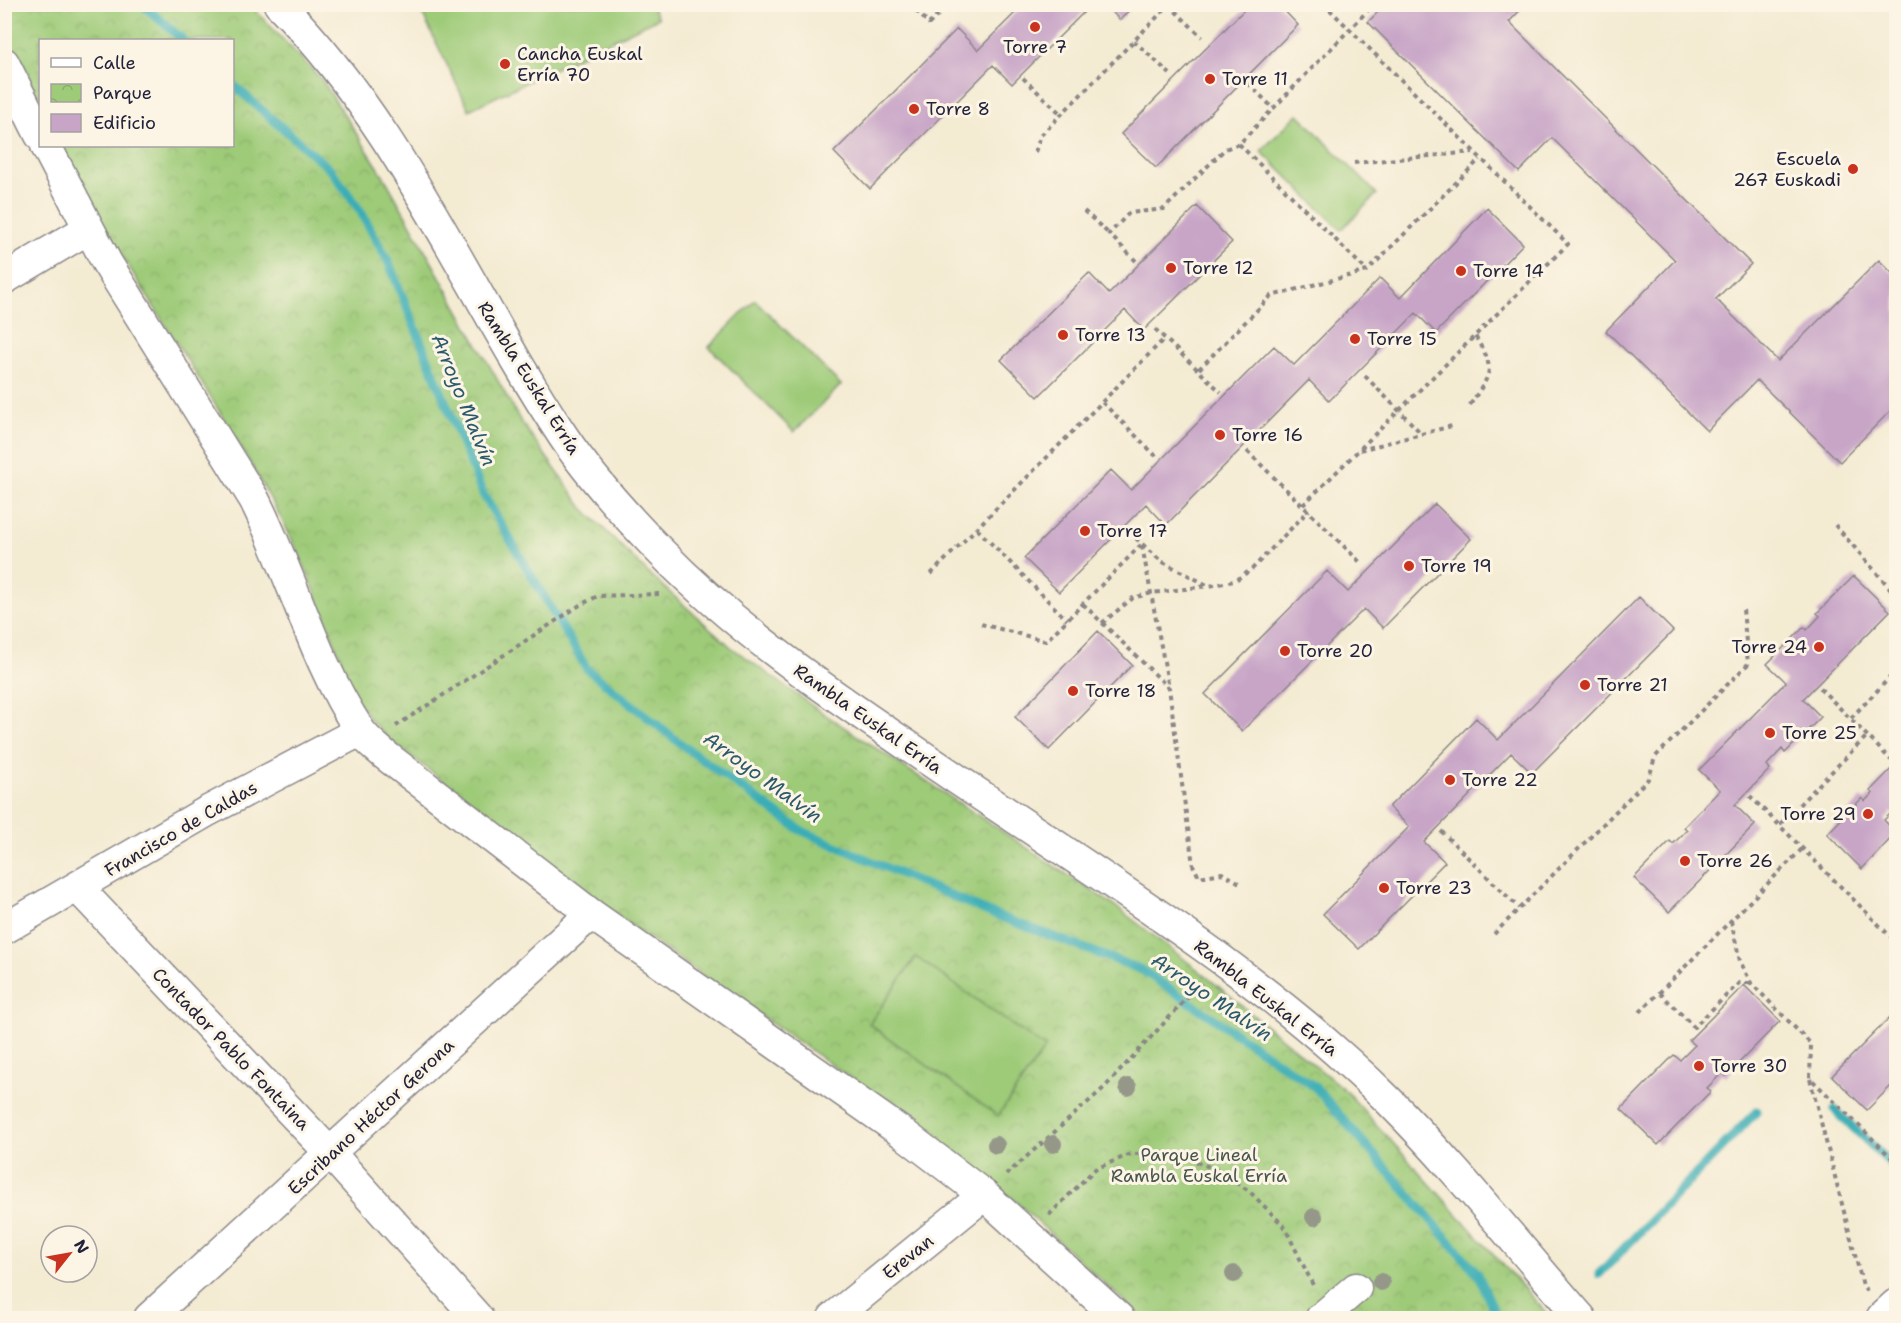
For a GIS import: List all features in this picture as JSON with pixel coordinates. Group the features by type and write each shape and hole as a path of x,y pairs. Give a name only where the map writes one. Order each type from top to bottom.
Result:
{"street":[{"name":"Rambla Euskal Erría","path":"279,4 337,68 371,118 426,205 565,440 603,489 659,550 760,643 827,692 1200,944 1312,1031 1387,1099 1458,1176 1581,1318"},
{"path":"4,63 39,133"},
{"path":"47,147 88,229 254,499 274,538 328,671 360,731 384,755 591,914 904,1134 984,1195 1119,1318"},
{"path":"4,279 88,229"},
{"name":"Francisco de Caldas","path":"4,929 206,812 360,731"},
{"name":"Contador Pablo Fontaina","path":"78,888 331,1154 478,1318"},
{"name":"Escribano Héctor Gerona","path":"149,1318 591,914"},
{"name":"Erevan","path":"832,1318 984,1195"},
{"path":"1325,1315 1356,1288"}],"path":[{"path":"910,4 929,24 949,4"},
{"path":"1304,505 1568,244 1323,4"},
{"path":"1328,9 1332,4"},
{"path":"1108,234 1129,213 1164,209 1225,149 1239,144 1374,4"},
{"path":"1035,152 1041,135 1169,5 1202,37"},
{"path":"1134,41 1170,75"},
{"path":"1023,78 1061,114"},
{"path":"1248,83 1273,108"},
{"path":"1239,144 1367,271"},
{"path":"1354,163 1474,152"},
{"path":"1199,369 1271,296 1367,271 1480,159"},
{"path":"1084,211 1136,261"},
{"path":"1155,329 1221,392"},
{"path":"1470,405 1488,377 1490,367 1475,336"},
{"path":"931,574 1165,338"},
{"path":"1365,376 1421,433"},
{"path":"1102,402 1156,456"},
{"path":"1359,450 1452,426"},
{"path":"1246,451 1362,564"},
{"path":"1102,623 1133,598 1234,581 1251,570 1309,510"},
{"path":"1835,525 1896,595"},
{"path":"977,529 1067,620"},
{"path":"1129,531 1161,561 1209,586"},
{"path":"1142,545 1169,688 1193,865 1198,877 1222,873 1240,883"},
{"path":"981,624 1047,641 1142,545"},
{"path":"360,731 383,732 390,729 580,605 598,596 657,593 713,602"},
{"path":"1083,604 1169,688"},
{"path":"1494,934 1649,778 1654,757 1748,664 1743,609"},
{"path":"1851,718 1896,671"},
{"path":"1820,688 1892,760"},
{"path":"1780,824 1868,735"},
{"path":"1750,796 1804,847 1896,942"},
{"path":"1441,831 1519,908"},
{"path":"1640,1012 1804,847"},
{"path":"1731,921 1740,961 1751,983 1811,1044 1810,1078 1863,1286 1889,1313"},
{"path":"1660,993 1694,1027 1739,983 1751,983"},
{"path":"984,1195 1104,1088 1161,1029 1193,991"},
{"path":"1810,1078 1896,1162"},
{"path":"1028,1235 1095,1169 1131,1154 1173,1153 1215,1169 1249,1191 1284,1226 1325,1315"}],"green space":[{"name":"Parque Lineal Rambla Euskal Erría","path":"5,5 250,5 322,80 383,175 520,420 583,508 648,573 731,647 821,712 1115,906 1202,973 1346,1091 1551,1318 1142,1318 1014,1200 911,1120 637,930 390,740 371,721 357,700 304,567 284,524 201,381 84,194 58,147 234,147 234,39 39,39 39,111 5,38"},
{"name":"Cancha Euskal Erría 70","path":"418,5 651,5 658,18 469,110"},
{"path":"1298,114 1377,194 1341,230 1261,151"},
{"path":"755,300 841,385 794,432 709,347"},
{"path":"916,957 1045,1048 998,1116 869,1024"}],"building":[{"name":"Torre 8","path":"1024,4 1092,4 1012,84 993,65 870,189 834,152 957,29 978,50"},
{"path":"1104,4 1135,4 1120,20"},
{"name":"Torre 11","path":"1250,4 1278,4 1298,25 1156,168 1121,134"},
{"path":"1386,4 1526,4 1509,22 1751,264 1716,299 1778,361 1879,260 1896,277 1896,405 1840,462 1757,380 1707,431 1606,331 1675,260 1552,138 1519,172 1368,22"},
{"path":"1197,206 1232,242 1144,330 1125,310 1038,397 1001,360 1089,273 1109,294"},
{"path":"1487,208 1523,244 1436,333 1416,313 1329,401 1309,380 1166,525 1146,504 1059,592 1024,558 1111,470 1131,490 1274,346 1294,365 1380,278 1400,298"},
{"path":"1435,504 1471,539 1383,628 1364,609 1242,731 1205,694 1327,571 1348,592"},
{"path":"1854,576 1890,611 1803,699 1821,717 1785,753 1782,749 1767,765 1770,769 1735,805 1755,825 1669,912 1634,878 1670,841 1673,844 1687,830 1684,827 1720,790 1699,770 1786,682 1767,664 1804,627 1807,630 1820,616 1817,613"},
{"path":"1639,597 1673,631 1532,773 1511,753 1424,842 1445,862 1359,949 1323,914 1409,827 1389,807 1476,718 1498,740"},
{"name":"Torre 18","path":"1098,631 1132,665 1049,750 1015,717"},
{"name":"Torre 29","path":"1896,764 1896,817 1892,812 1884,820 1896,833 1862,869 1827,834 1862,798 1865,801 1873,793 1870,791"},
{"name":"Torre 30","path":"1744,985 1780,1021 1726,1076 1722,1073 1707,1088 1711,1091 1658,1145 1621,1109 1674,1055 1680,1060 1695,1045 1689,1040"},
{"path":"1896,1011 1896,1081 1867,1110 1832,1076"}],"waterway":[{"name":"Arroyo Malvín","path":"142,4 182,39"},
{"name":"Arroyo Malvín","path":"234,86 331,170 361,212 388,261 483,494 587,669 685,747 800,830 990,913 1142,970 1315,1087 1478,1274 1497,1318"},
{"path":"1835,1110 1896,1169"},
{"path":"1599,1274 1757,1111"}],"place":[{"name":"Torre 7","path":"1035,27"},
{"name":"Cancha Euskal Erría 70","path":"505,64"},
{"name":"Torre 11","path":"1210,79"},
{"name":"Torre 8","path":"914,109"},
{"name":"Escuela 267 Euskadi","path":"1853,169"},
{"name":"Torre 12","path":"1171,268"},
{"name":"Torre 14","path":"1461,271"},
{"name":"Torre 13","path":"1063,335"},
{"name":"Torre 15","path":"1355,339"},
{"name":"Torre 16","path":"1220,435"},
{"name":"Torre 17","path":"1085,531"},
{"name":"Torre 19","path":"1409,566"},
{"name":"Torre 24","path":"1819,647"},
{"name":"Torre 20","path":"1285,651"},
{"name":"Torre 21","path":"1585,685"},
{"name":"Torre 18","path":"1073,691"},
{"name":"Torre 25","path":"1770,733"},
{"name":"Torre 22","path":"1450,780"},
{"name":"Torre 29","path":"1868,814"},
{"name":"Torre 26","path":"1685,861"},
{"name":"Torre 23","path":"1384,888"},
{"name":"Torre 30","path":"1699,1066"}]}
